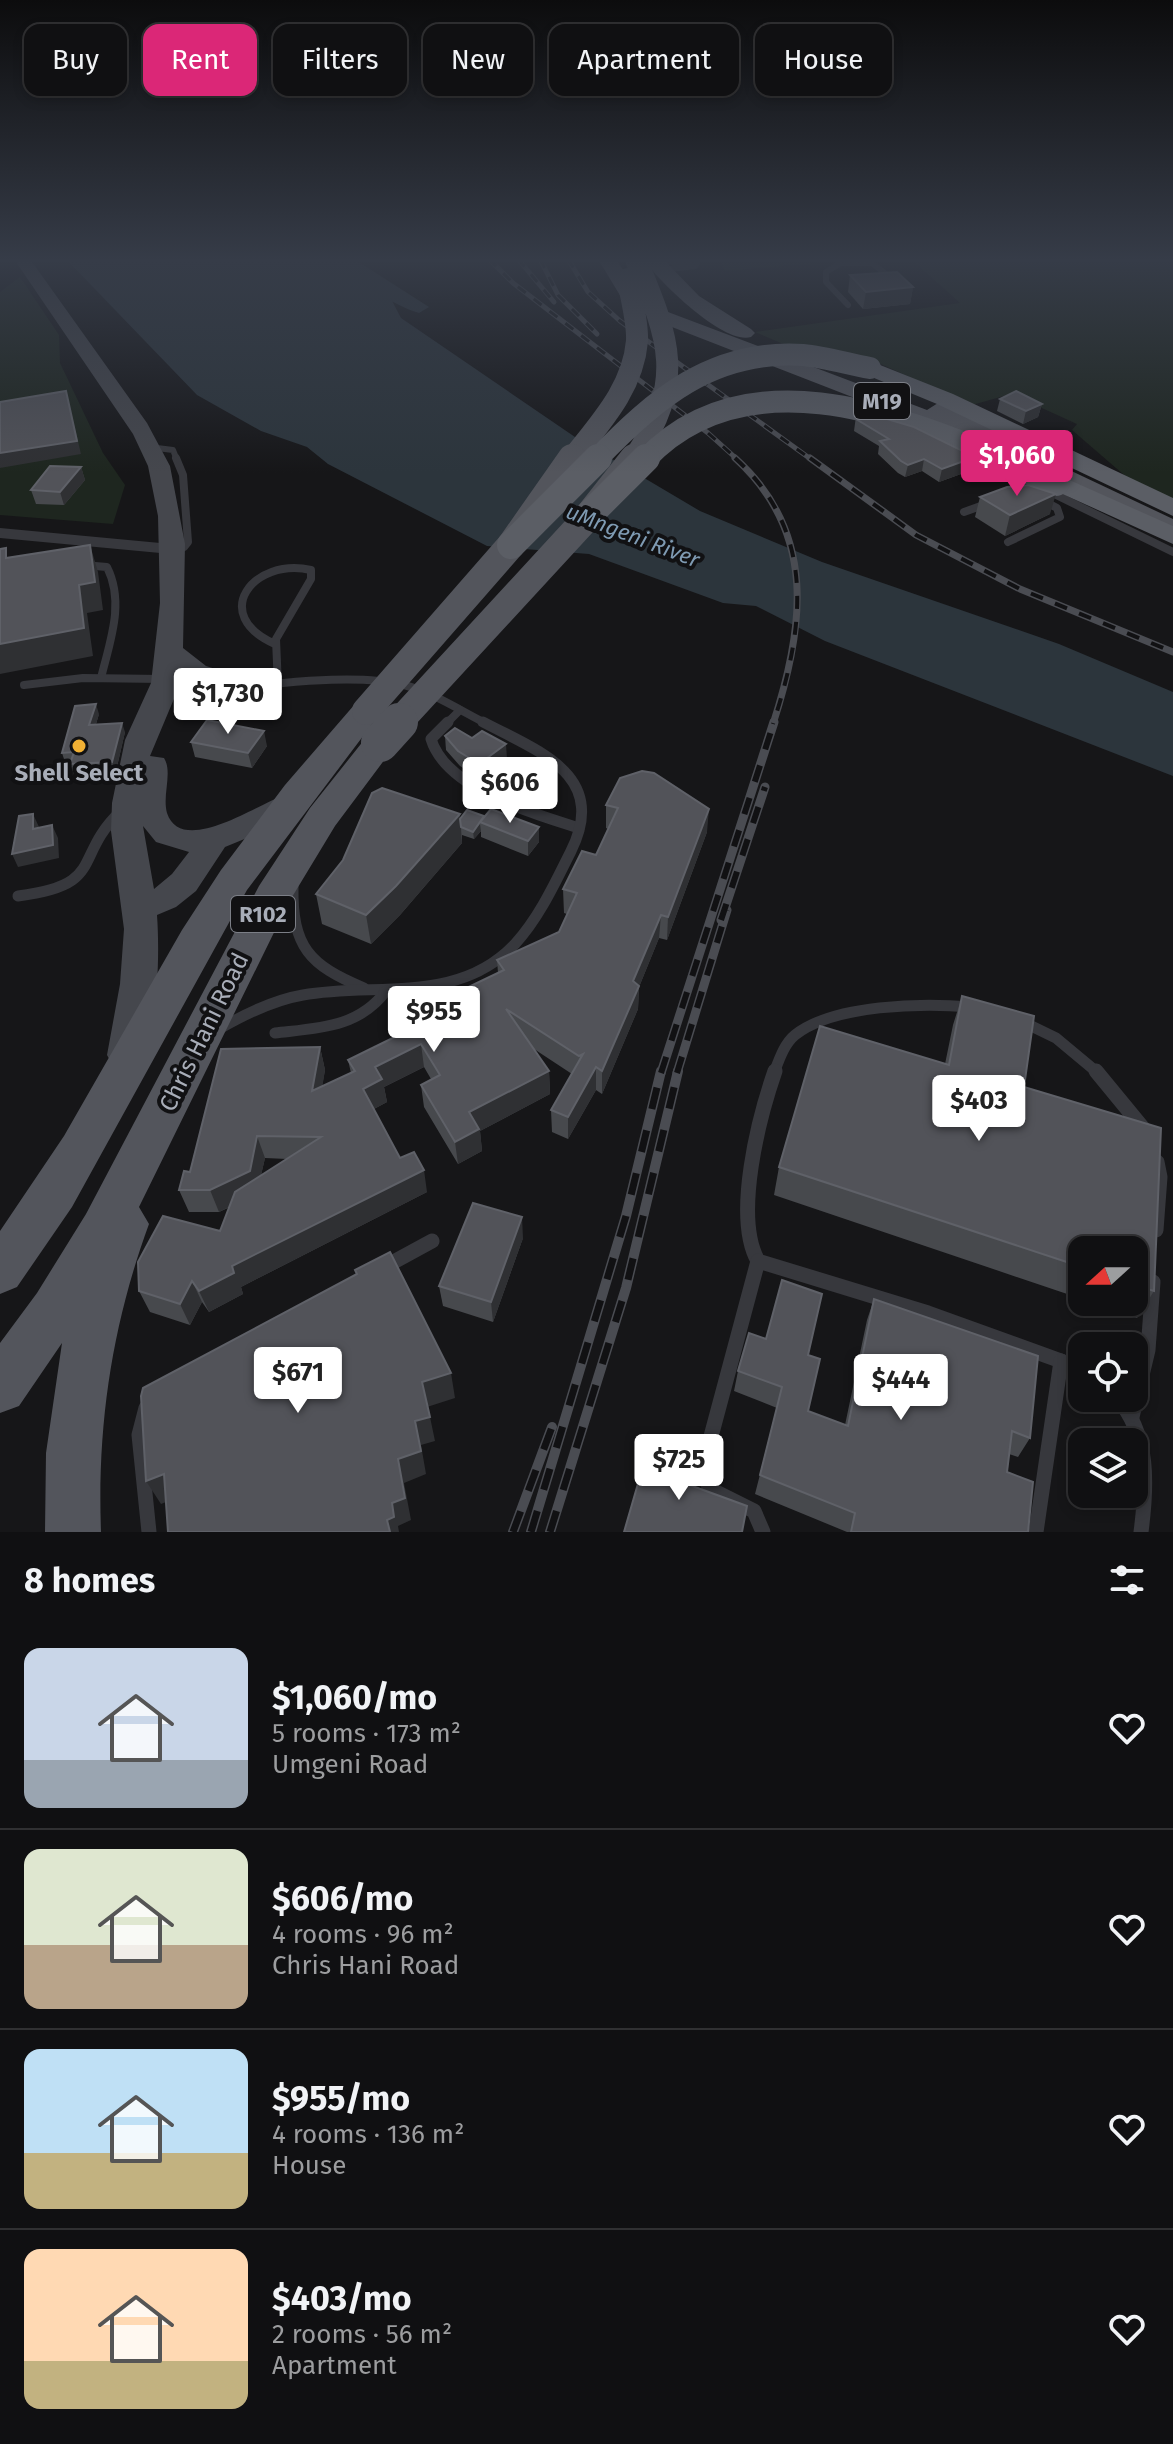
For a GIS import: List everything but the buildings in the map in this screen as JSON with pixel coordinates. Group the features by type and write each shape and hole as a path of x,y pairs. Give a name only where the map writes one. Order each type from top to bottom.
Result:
{"highway":[{"path":"511,545 668,389 704,368 736,358 800,355 870,368 1173,508"},
{"path":"590,514 680,428 728,409 777,402 843,405 887,415 1045,492 1173,536"}],"main road":[{"path":"72,330 128,410 164,482 174,587 163,693 164,720 147,802 151,820 161,831 176,837 213,839 247,827 285,806"},
{"name":"Chris Hani Road","path":"0,1387 73,1282 171,1100 195,1043 373,727 511,545 533,509 607,417 629,376 635,358 636,330"},
{"name":"Chris Hani Road","path":"0,1270 57,1188 119,1087 196,942 285,806 373,727 590,514 648,435 667,392 669,343 666,330"},
{"name":"M19","path":"694,330 993,445 1173,529"},
{"name":"M19","path":"741,330 961,419 1173,517"},
{"path":"168,650 196,672 264,688"},
{"path":"119,1087 139,979 140,908 127,849 127,807 131,776 146,725 163,693"},
{"path":"140,908 174,895 213,839"},
{"path":"73,1532 70,1480 74,1421 84,1363 115,1249 171,1100"}],"street":[{"path":"0,533 171,549"}],"lane":[{"path":"953,452 1016,478"},
{"path":"1008,542 1060,517 1045,492"},
{"path":"1045,492 1173,552"},
{"path":"964,512 994,501"},
{"path":"71,565 107,567 114,579 116,602 101,678"},
{"path":"264,688 275,644 311,579 311,570 300,565 272,568 256,578 241,601 241,617 248,629 259,640 275,644"},
{"path":"24,685 101,678 163,693 334,681 389,682 408,686 460,710 567,770 583,798 574,845 541,905 503,956 478,972 420,990 285,998 259,1007 195,1043"},
{"path":"460,710 431,739 431,747 438,760 497,797 579,828"},
{"path":"18,896 56,890 74,882 91,859 105,824 127,807"},
{"path":"296,860 292,912 300,947 309,959 326,971 369,991"},
{"path":"275,1033 354,1021 377,1007 386,991"},
{"path":"763,1532 754,1511 710,1489 702,1470 758,1261 748,1233 753,1161 771,1086 785,1047 793,1036 806,1028 833,1019 927,1003 983,1010"},
{"path":"1012,1019 1041,1027 1131,1106 1154,1143 1160,1177 1156,1240"},
{"path":"365,1278 432,1241"},
{"path":"758,1261 928,1313 1068,1365"},
{"path":"1132,1417 1148,1350 1154,1271"},
{"path":"1036,1532 1061,1361"},
{"path":"149,1532 139,1435 151,1399"},
{"path":"1128,1412 1132,1417 1142,1461 1141,1532"}],"shaded area":[{"path":"0,330 56,330 59,335 60,363 103,453 125,485 113,524 0,515"},
{"path":"1173,330 1173,501 1131,481 1072,430 1077,424 1011,394 972,405 874,361 795,349 755,332"}],"water":[{"name":"uMngeni River","path":"135,330 419,330 575,437 700,511 822,562 1059,644 1173,692 1173,776 825,641 756,606 723,603 589,554 487,546 328,464 307,447 261,431 197,395"}],"railway":[{"path":"575,330 708,433 738,460"},
{"path":"593,330 597,334"},
{"path":"633,330 812,460"},
{"path":"735,458 762,487 780,518 792,550 797,584 792,653 773,724"},
{"path":"810,458 916,535 1020,589 1173,652"},
{"path":"661,1073 774,722"},
{"path":"721,920 765,787"},
{"path":"677,1073 727,910"},
{"path":"531,1532 626,1216 661,1071"},
{"path":"550,1532 626,1288 678,1071"},
{"path":"513,1532 552,1427"}],"place":[{"name":"Shell Select","path":"79,746"}]}
